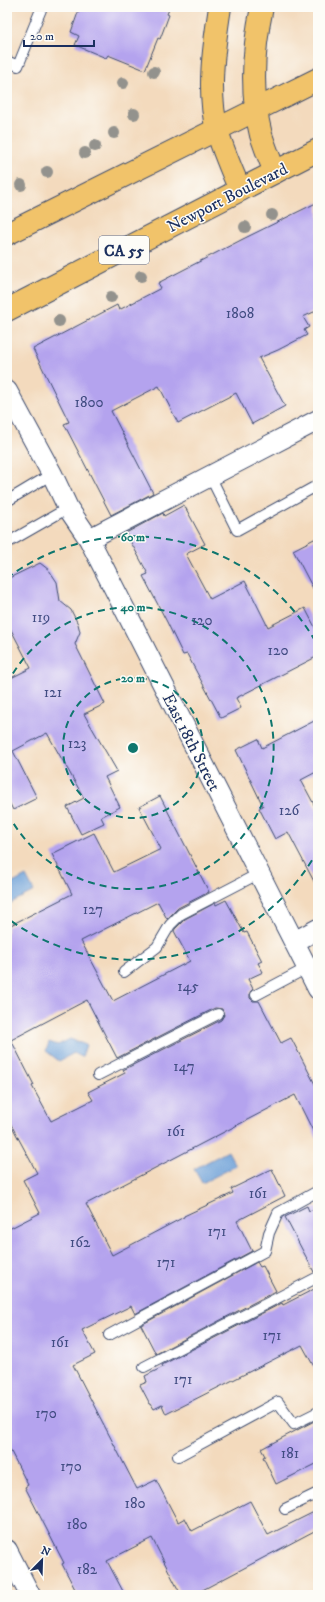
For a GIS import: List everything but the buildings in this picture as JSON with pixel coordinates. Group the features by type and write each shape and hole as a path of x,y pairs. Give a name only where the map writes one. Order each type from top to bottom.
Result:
{"main road":[{"path":"220,7 212,92 217,128 225,154 240,190"},
{"path":"262,7 253,67 256,110 262,136 275,172"},
{"path":"7,234 318,79"},
{"name":"Newport Boulevard","path":"7,310 318,150"}],"street":[{"name":"East 18th Street","path":"7,391 52,474 68,508 89,539 258,874 318,989"},
{"path":"89,539 318,420"},
{"path":"294,942 318,929"},
{"path":"7,1550 30,1595"}],"lane":[{"path":"7,61 18,66 42,7"},
{"path":"7,501 52,474"},
{"path":"210,476 237,530 318,485"},
{"path":"7,543 68,508"},
{"path":"124,972 157,947 170,925 181,914 258,874"},
{"path":"256,995 307,968"},
{"path":"98,1075 218,1014"},
{"path":"108,1336 265,1251 269,1233 278,1213 318,1191"},
{"path":"144,1367 318,1276"},
{"path":"178,1456 278,1402 294,1424 318,1412"},
{"path":"285,1509 318,1492"}],"water":[{"path":"26,876 34,891 7,905 7,886"},
{"path":"70,1039 86,1045 82,1057 74,1053 59,1061 46,1051 49,1042 58,1045"},
{"path":"228,1151 236,1166 202,1183 194,1169"}]}
